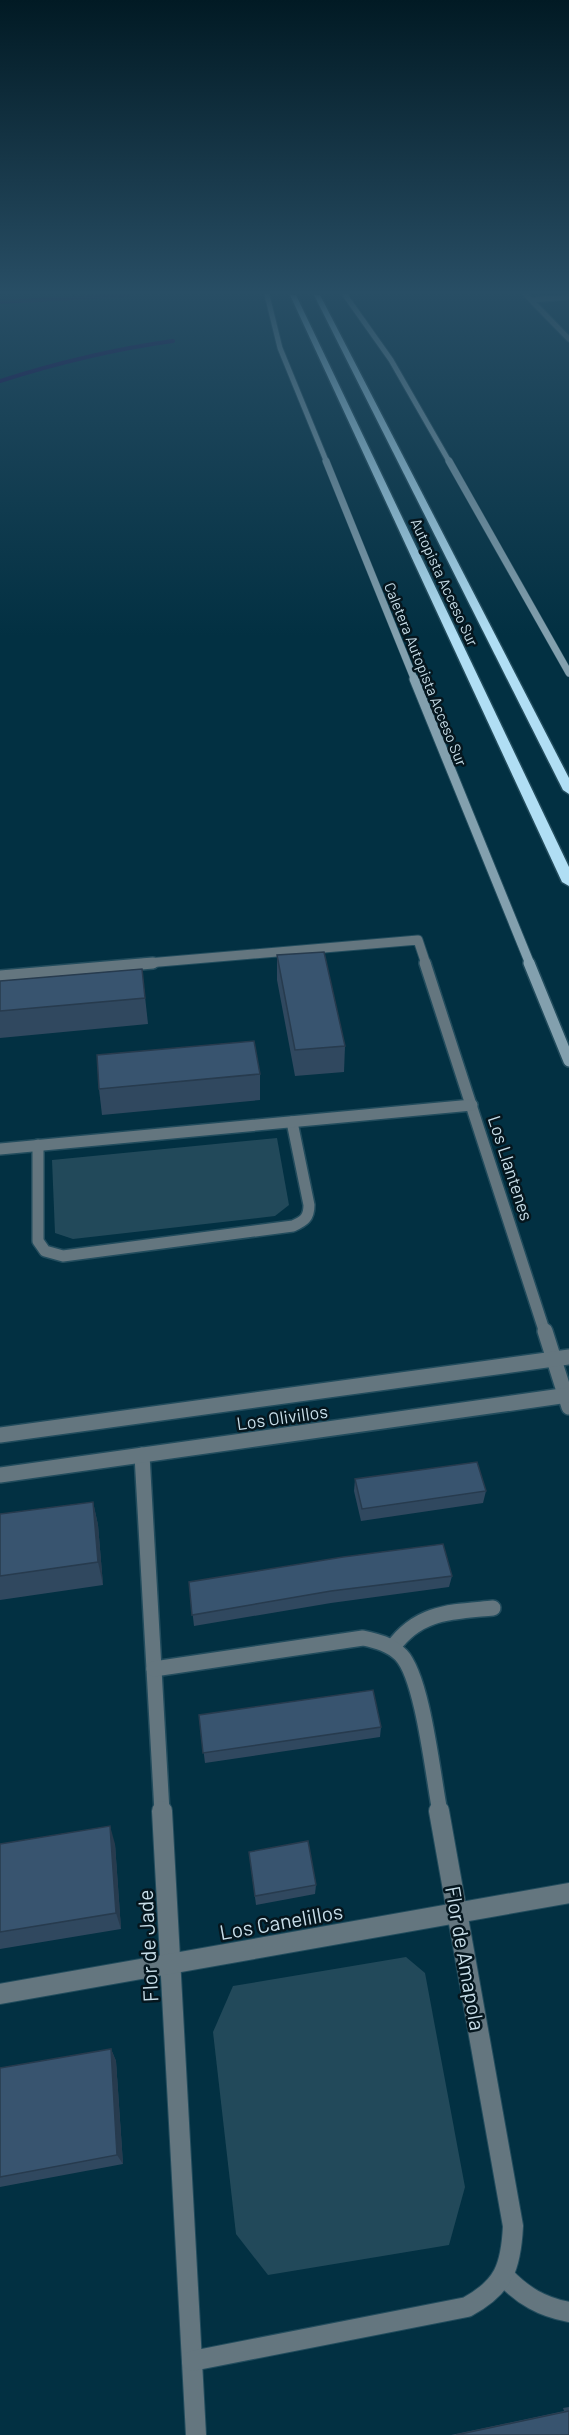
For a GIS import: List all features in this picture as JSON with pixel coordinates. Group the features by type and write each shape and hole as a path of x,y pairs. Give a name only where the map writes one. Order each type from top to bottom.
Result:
{"highway":[{"name":"Autopista Acceso Sur","path":"346,409 569,882"},
{"name":"Autopista Acceso Sur","path":"375,409 569,790"}],"main road":[{"name":"Caletera Autopista Acceso Sur","path":"305,409 569,1061"},
{"path":"419,409 569,673"}],"street":[{"name":"Los Llantenes","path":"0,976 418,940 568,1399"},
{"path":"0,1149 472,1105"},
{"path":"38,1145 38,1241 45,1251 63,1256 300,1224 309,1213 309,1205 292,1122"},
{"path":"0,1435 569,1357"},
{"name":"Los Olivillos","path":"0,1474 568,1399"},
{"name":"Flor de Jade","path":"142,1455 196,2435"},
{"path":"154,1669 344,1639 378,1640 393,1647 406,1629 415,1622 438,1615 492,1608"},
{"name":"Flor de Amapola","path":"192,2361 467,2307 482,2300 494,2289 504,2276 512,2253 513,2226 509,2198 415,1678 403,1655 393,1647"},
{"name":"Los Canelillos","path":"0,1994 569,1893"},
{"path":"504,2276 528,2299 548,2309 569,2312"}],"shaded area":[{"path":"277,1138 289,1205 275,1216 73,1239 55,1233 52,1160"},
{"path":"406,1957 425,1973 465,2187 449,2245 268,2275 236,2234 213,2032 233,1986"}],"building":[{"path":"324,952 345,1046 295,1050 277,955"},
{"path":"142,969 145,998 0,1011 0,981"},
{"path":"254,1041 260,1074 99,1089 97,1055"},
{"path":"477,1462 486,1491 362,1509 355,1479"},
{"path":"93,1502 98,1562 0,1576 0,1514"},
{"path":"443,1544 452,1576 331,1591 192,1615 189,1582 343,1557"},
{"path":"373,1690 381,1727 203,1753 199,1715"},
{"path":"110,1826 116,1913 0,1932 0,1844"},
{"path":"308,1841 316,1885 255,1896 249,1852"},
{"path":"111,2049 117,2155 0,2177 0,2068"},
{"path":"569,2411 569,2435 456,2435"}]}
